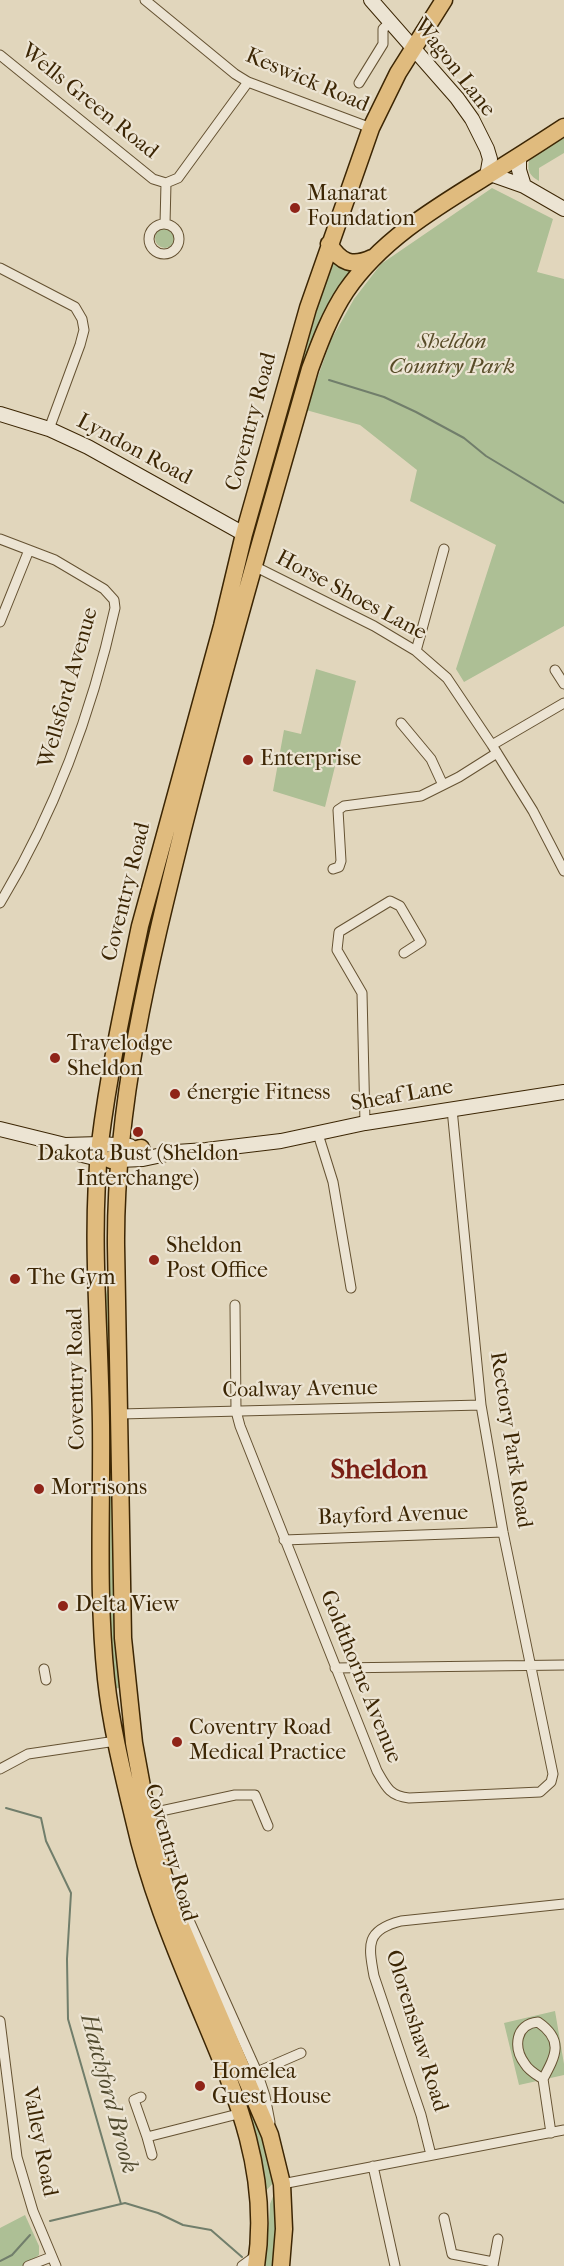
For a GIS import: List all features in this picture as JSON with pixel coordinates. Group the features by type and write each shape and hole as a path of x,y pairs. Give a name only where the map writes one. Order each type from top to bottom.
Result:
{"highway":[{"name":"Coventry Road","path":"281,2266 284,2229 282,2184 270,2135 172,1905 147,1814 134,1743 123,1638 111,1418 98,1290 96,1237 108,1152 122,1013 140,926 289,370 329,244 371,128 398,73 444,0"},
{"name":"Coventry Road","path":"257,2260 259,2236 257,2184 249,2137 242,2113 147,1872 116,1741 104,1659 101,1463 105,1455 111,1418 110,1274 116,1245 108,1152 133,1022 144,995 162,911 210,724 310,369 327,326 345,292 372,258 441,203 519,157 564,127"},
{"path":"329,244 342,259 349,262 356,264 372,258"},
{"path":"244,534 255,530 294,396 310,369"},
{"path":"108,1152 142,1153"},
{"path":"259,2236 265,2227 266,2200 276,2186 282,2184"}],"street":[{"name":"Keswick Road","path":"145,0 235,74 248,82 371,128"},
{"name":"Wagon Lane","path":"371,0 457,98 472,119 487,148 490,159 489,175"},
{"name":"Wagon Lane","path":"359,83 383,45 383,30 390,22"},
{"name":"Wells Green Road","path":"0,55 153,179 166,183 178,178 248,82"},
{"path":"519,157 519,170 524,186"},
{"path":"489,175 524,186 564,209"},
{"path":"165,224 166,183"},
{"path":"0,268 75,307 82,319 84,330 80,345 49,429"},
{"name":"Lyndon Road","path":"0,414 49,429 123,465 244,534"},
{"name":"Wellsford Avenue","path":"0,539 55,560 104,589 114,600 115,608 90,701 57,794 0,903"},
{"path":"416,651 444,549"},
{"path":"0,622 29,550"},
{"name":"Horse Shoes Lane","path":"254,566 374,626 416,651 447,678 533,811 564,870"},
{"path":"555,670 564,684"},
{"path":"333,869 339,867 341,861 338,810 344,806 421,796 459,777 495,749 564,703"},
{"path":"401,723 431,759 443,785"},
{"path":"365,1123 362,993 337,950 336,941 339,932 390,901 400,906 421,942 404,952"},
{"name":"Sheaf Lane","path":"142,1153 259,1144 452,1108 564,1092"},
{"name":"Rectory Park Road","path":"452,1108 481,1405 503,1532 553,1774"},
{"path":"0,1129 108,1152"},
{"path":"318,1134 333,1182 351,1288"},
{"name":"Goldthorne Avenue","path":"235,1305 236,1411 284,1540 376,1771 392,1794 409,1798 535,1794 547,1788 553,1774"},
{"name":"Coalway Avenue","path":"111,1418 236,1411 481,1405"},
{"name":"Bayford Avenue","path":"284,1540 503,1532"},
{"path":"335,1668 564,1665"},
{"path":"44,1669 46,1680"},
{"path":"0,1769 28,1754 116,1741"},
{"path":"147,1814 235,1795 255,1795 268,1826"},
{"name":"Coventry Road","path":"164,1881 184,1909 256,2072 270,2117 270,2135"},
{"name":"Olorenshaw Road","path":"431,2155 421,2115 374,1976 369,1952 372,1938 384,1925 401,1921 564,1904"},
{"name":"Valley Road","path":"0,2021 17,2157 33,2211 54,2261"},
{"path":"543,2079 526,2066 518,2052 519,2035 526,2024 532,2022 544,2025 556,2043 556,2052 543,2079 551,2133"},
{"path":"256,2072 301,2053"},
{"path":"141,2097 134,2100 152,2155"},
{"path":"147,2137 242,2113"},
{"path":"282,2184 564,2130"},
{"path":"373,2166 395,2266"},
{"path":"444,2218 453,2254 493,2264 498,2239"},
{"path":"242,2266 257,2260"},
{"path":"28,2266 54,2261"}],"green space":[{"path":"564,138 564,153 539,168 539,181 531,175 528,168 529,161 539,152"},
{"name":"Sheldon Country Park","path":"492,188 553,219 537,272 564,279 564,626 464,682 456,669 496,545 410,501 417,470 360,425 306,410 331,340 354,299 381,264"},
{"path":"165,228 172,231 175,238 172,245 165,248 158,245 155,238 158,231"},
{"path":"333,260 352,269 353,273 295,376 329,262"},
{"path":"316,669 356,681 325,807 273,791 284,730 301,734"},
{"path":"107,1290 110,1291 109,1414 107,1417 103,1309"},
{"path":"111,1422 123,1698 120,1698 119,1688 113,1689 108,1642 109,1436"},
{"path":"181,1939 261,2126 274,2182 265,2192"},
{"path":"555,2011 564,2075 519,2085 504,2023"},
{"path":"274,2194 278,2200 275,2266 262,2266 270,2204"},
{"path":"25,2215 39,2246 39,2255 23,2266 0,2266 0,2228"}],"waterway":[{"path":"329,380 384,397 416,412 464,438 486,456 564,503"},
{"name":"Hatchford Brook","path":"6,1808 41,1818 46,1841 71,1893 67,1959 68,2019 121,2204"},
{"name":"Hatchford Brook","path":"50,2221 125,2203 158,2213 183,2225 211,2230 242,2257"},
{"name":"Hatchford Brook","path":"0,2261 12,2255 30,2235"}],"place":[{"name":"Manarat Foundation","path":"295,208"},
{"name":"Enterprise","path":"248,760"},
{"name":"Travelodge Sheldon","path":"55,1058"},
{"name":"énergie Fitness","path":"175,1094"},
{"name":"Dakota Bust (Sheldon Interchange)","path":"138,1132"},
{"name":"Sheldon Post Office","path":"154,1260"},
{"name":"The Gym","path":"15,1279"},
{"name":"Morrisons","path":"39,1489"},
{"name":"Delta View","path":"63,1606"},
{"name":"Coventry Road Medical Practice","path":"177,1742"},
{"name":"Homelea Guest House","path":"200,2086"}],"district":[{"name":"Sheldon","path":"379,1471"}]}
